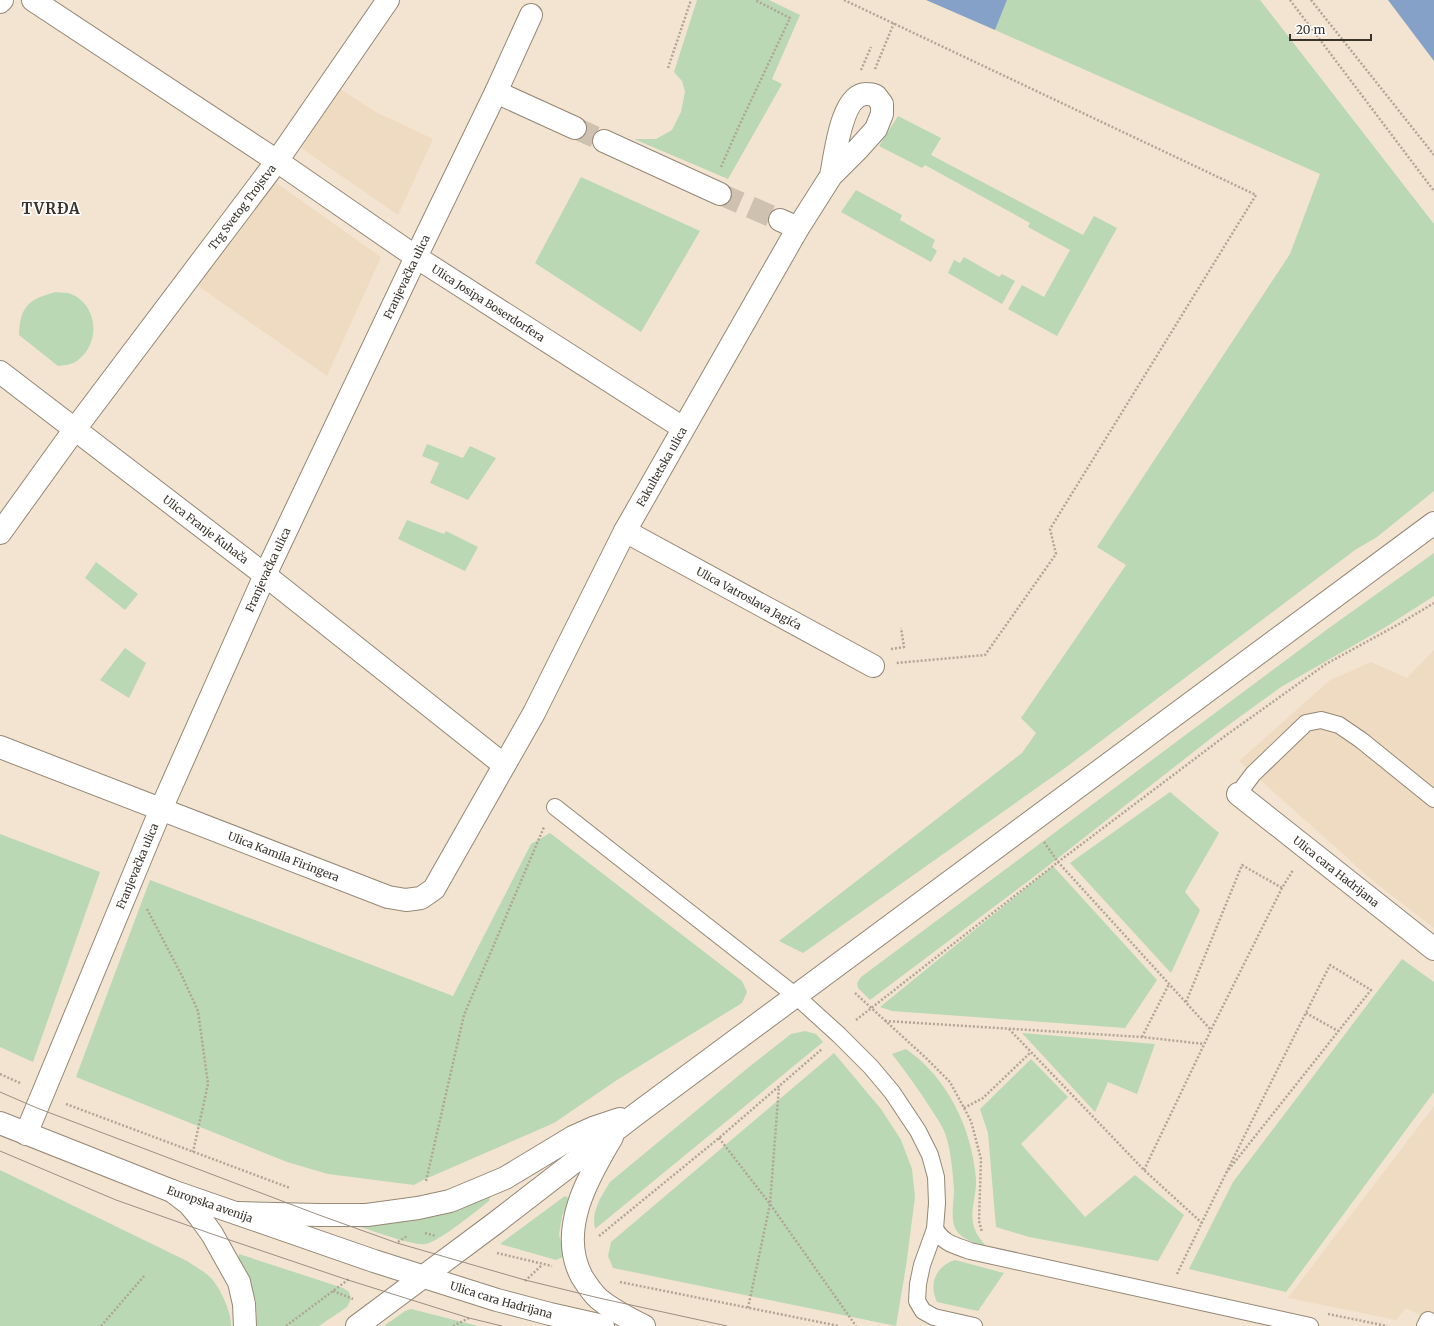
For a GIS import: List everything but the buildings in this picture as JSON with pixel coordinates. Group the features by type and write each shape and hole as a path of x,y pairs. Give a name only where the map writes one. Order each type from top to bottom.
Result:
{"street":[{"name":"Trg Svetog Trojstva","path":"0,533 75,429 277,161 33,0"},
{"path":"277,161 388,0"},
{"name":"Franjevačka ulica","path":"26,1134 161,808 264,575 496,92 531,15"},
{"path":"496,92 575,128"},
{"path":"604,141 720,194"},
{"name":"Ulica Josipa Boserdorfera","path":"277,161 416,257 683,428"},
{"name":"Fakultetska ulica","path":"504,765 534,713 625,530 683,428 789,224 831,176"},
{"name":"Ulica Franje Kuhača","path":"0,372 264,575 504,765"},
{"path":"358,1326 500,1219 617,1128 1434,523"},
{"name":"Ulica Vatroslava Jagića","path":"625,530 879,658"},
{"name":"Ulica Kamila Firingera","path":"0,747 388,897 406,900 421,898 434,889 504,765"},
{"name":"Ulica cara Hadrijana","path":"1238,794 1434,949"},
{"path":"237,1213 367,1215 424,1207 450,1201 505,1178 574,1136 593,1128 635,1115"},
{"name":"Europska avenija","path":"0,1124 172,1191 374,1261 423,1276"},
{"path":"617,1128 601,1155 576,1210 572,1246 577,1268 587,1285 599,1298 620,1314 644,1326"},
{"path":"172,1191 189,1204 199,1216 212,1234 226,1259 238,1282 244,1304 245,1326"},
{"name":"Ulica cara Hadrijana","path":"423,1276 497,1300 603,1326"}],"lane":[{"path":"1238,794 1253,774 1306,722 1321,720 1339,725 1361,740 1434,799"},
{"path":"556,807 796,996 839,1035 871,1067 892,1092 918,1131 930,1155 936,1176 937,1203 935,1229 922,1265 918,1284 917,1301 924,1311 934,1318 974,1326"},
{"path":"935,1229 940,1238 970,1251 1310,1326"}],"path":[{"path":"668,68 691,0"},
{"path":"725,160 741,121 790,18 755,0"},
{"path":"844,0 1256,195 1050,529 1056,554 985,655 899,662 879,658"},
{"path":"1290,0 1434,191"},
{"path":"1311,0 1434,155"},
{"path":"875,70 894,23"},
{"path":"597,1237 719,1138 779,1085 871,1008 1058,862 1225,736 1326,664 1434,603"},
{"path":"879,658 904,647 901,628"},
{"path":"426,1182 464,1015 545,822"},
{"path":"1041,839 1058,862 1211,1030"},
{"path":"1144,1170 1204,1044 1282,888 1306,849"},
{"path":"1186,1002 1242,865 1282,888"},
{"path":"144,904 182,976 198,1011 208,1084 193,1152"},
{"path":"1177,1275 1226,1173 1330,964 1371,990 1226,1173"},
{"path":"1142,1037 1169,984"},
{"path":"855,993 950,1082 971,1121 981,1158 979,1221 982,1232 985,1236"},
{"path":"1306,1013 1338,1031"},
{"path":"884,1021 1142,1037 1204,1044"},
{"path":"1008,1028 1144,1170 1202,1223"},
{"path":"964,1108 983,1098 1031,1052"},
{"path":"748,1308 770,1204 779,1085"},
{"path":"719,1138 770,1204 856,1326"},
{"path":"102,1326 145,1275"},
{"path":"1326,1313 1386,1326"}],"shaded area":[{"path":"340,89 376,112 433,139 398,215 301,148"},
{"path":"272,180 381,257 327,376 198,286"},
{"path":"1434,650 1434,928 1373,881 1239,761 1330,680 1371,662 1407,678"},
{"path":"1434,1106 1434,1323 1406,1308 1396,1320 1288,1298"}],"green space":[{"path":"697,0 769,0 800,15 772,79 782,84 728,179 634,139 656,139 672,130 681,112 685,92 682,81 674,72"},
{"path":"1007,0 1260,0 1434,224 1434,491 1377,537 1355,550 1065,768 803,953 779,941 1022,753 1036,733 1021,718 1126,565 1097,547 1290,254 1320,174 995,30"},
{"path":"898,116 941,138 931,155 1083,235 1094,216 1117,228 1057,336 1008,309 1022,285 1044,297 1070,250 1028,227 1030,223 925,165 922,168 879,146"},
{"path":"581,177 700,231 641,332 535,263"},
{"path":"856,190 902,215 900,220 935,240 932,247 937,251 931,262 841,212"},
{"path":"964,257 999,277 1002,274 1015,281 1002,304 948,273 954,260 960,263"},
{"path":"56,292 69,293 80,299 87,307 91,315 93,325 93,335 85,353 73,363 58,366 19,335 21,317 28,305 39,298"},
{"path":"427,444 463,458 470,446 496,458 468,500 430,483 439,463 422,456"},
{"path":"407,520 444,534 446,531 478,547 465,571 398,539"},
{"path":"1434,553 1434,596 1384,628 1281,687 1219,732 1039,873 870,1000 858,988 857,983 861,977 1329,628"},
{"path":"96,562 138,594 125,610 85,578"},
{"path":"125,648 146,663 129,698 100,680"},
{"path":"1170,792 1219,833 1185,892 1200,910 1171,973 1070,863"},
{"path":"550,833 742,981 747,992 742,1003 617,1080 554,1123 414,1185 328,1174 287,1162 76,1077 150,880 453,996 531,844"},
{"path":"0,834 100,872 33,1062 0,1047"},
{"path":"1053,866 1157,980 1125,1028 892,1011 880,1007"},
{"path":"1402,959 1434,982 1434,1092 1286,1292 1189,1269 1233,1182"},
{"path":"805,1031 816,1034 823,1042 595,1229 594,1216 600,1199 610,1182 791,1034"},
{"path":"1022,1033 1155,1044 1137,1094 1108,1082 1095,1112"},
{"path":"906,1049 921,1061 946,1090 963,1124 974,1160 976,1179 972,1215 974,1227 985,1245 965,1239 954,1226 954,1184 948,1142 937,1118 892,1054"},
{"path":"834,1053 881,1109 901,1140 912,1169 915,1197 896,1326 613,1268 608,1256 611,1242"},
{"path":"1031,1059 1068,1097 1021,1144 1085,1217 1135,1175 1184,1215 1158,1261 1029,1237 996,1227 988,1133 980,1109"},
{"path":"0,1170 187,1261 202,1271 214,1281 221,1293 230,1314 231,1326 0,1326"},
{"path":"486,1196 490,1197 489,1201 448,1232 425,1244 411,1243 357,1226"},
{"path":"565,1196 570,1199 562,1216 559,1235 565,1256 556,1260 500,1244"},
{"path":"239,1254 343,1288 349,1292 351,1299 347,1307 319,1326 257,1326 256,1301 248,1278 238,1259"},
{"path":"955,1260 1004,1273 978,1311 937,1302 933,1289 936,1276 943,1267"},
{"path":"411,1309 478,1326 384,1326 405,1311"}],"water":[{"path":"926,0 1007,0 995,30"},
{"path":"1388,0 1434,0 1434,61"}],"tunnel":[{"path":"575,128 604,141"},
{"path":"720,194 780,220"}],"tram line":[{"path":"0,1092 37,1108 397,1243 525,1280 727,1326"},
{"path":"0,1151 116,1200 212,1234 348,1280 469,1318 502,1326"}],"district":[{"name":"TVRĐA","path":"51,208"}]}
